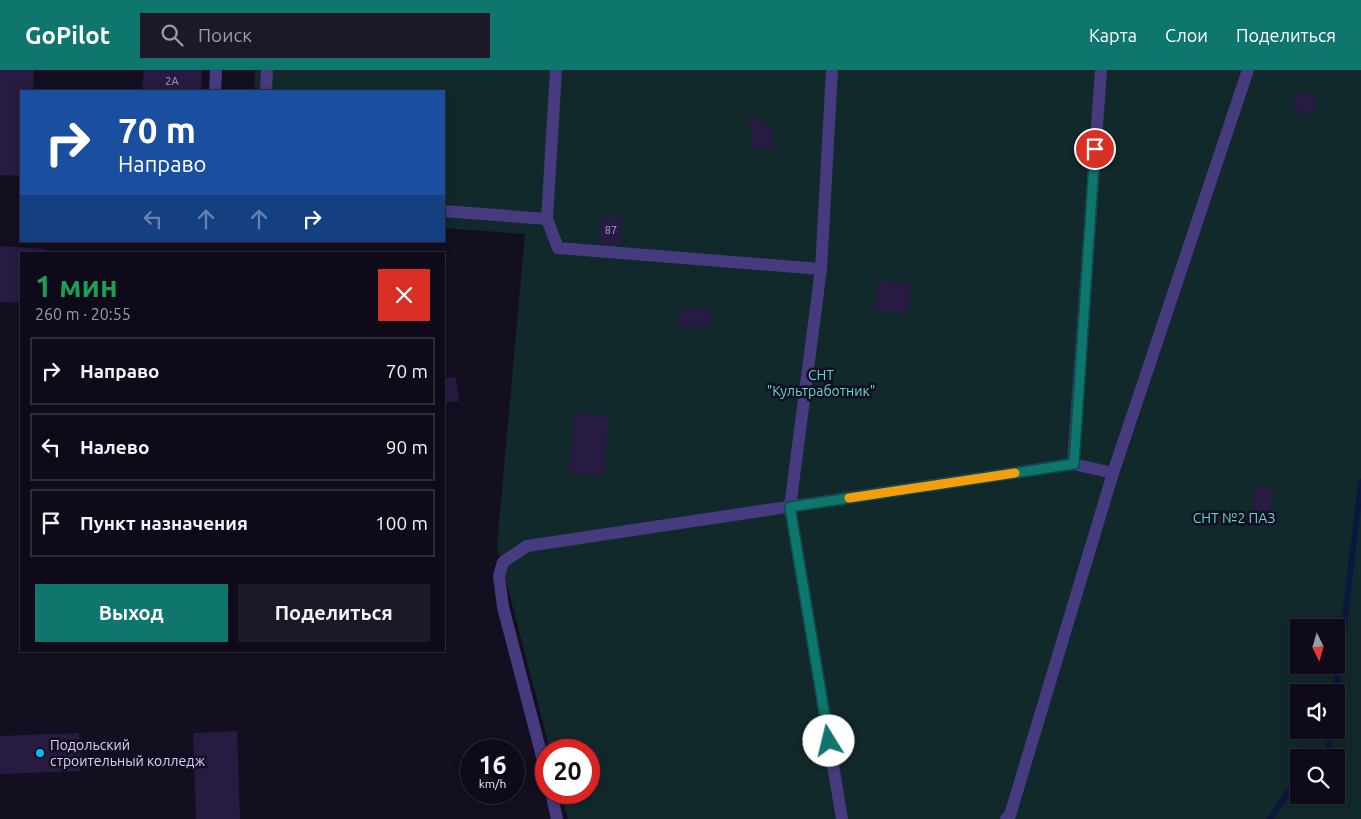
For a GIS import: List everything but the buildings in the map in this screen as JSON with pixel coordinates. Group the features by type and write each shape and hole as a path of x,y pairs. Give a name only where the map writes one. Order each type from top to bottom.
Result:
{"lane":[{"path":"215,90 216,70"},
{"path":"266,90 267,70"},
{"path":"556,70 547,219 558,248 821,268"},
{"path":"832,70 821,268 790,507 842,819"},
{"path":"1074,464 1100,70"},
{"path":"1006,819 1010,815 1113,473 1248,70"},
{"path":"445,211 547,219"},
{"path":"537,739 503,607 499,576 503,562 527,546 1074,464 1113,473"},
{"path":"554,804 557,819"}],"green space":[{"name":"СНТ \"Культработник\"","path":"255,70 1361,70 1361,819 568,819 564,804 600,804 600,739 547,739 497,546 525,234 445,228 445,90 254,90"}],"waterway":[{"path":"1337,684 1361,482"},
{"path":"1329,749 1330,739"},
{"path":"1270,819 1290,789"}],"slow traffic":[{"path":"849,498 1015,473"}],"place":[{"name":"Подольский строительный колледж","path":"40,753"}],"route":[{"path":"829,741 790,507 1074,464 1095,149"}],"park label":[{"name":"СНТ №2 ПАЗ","path":"1234,518"}]}
